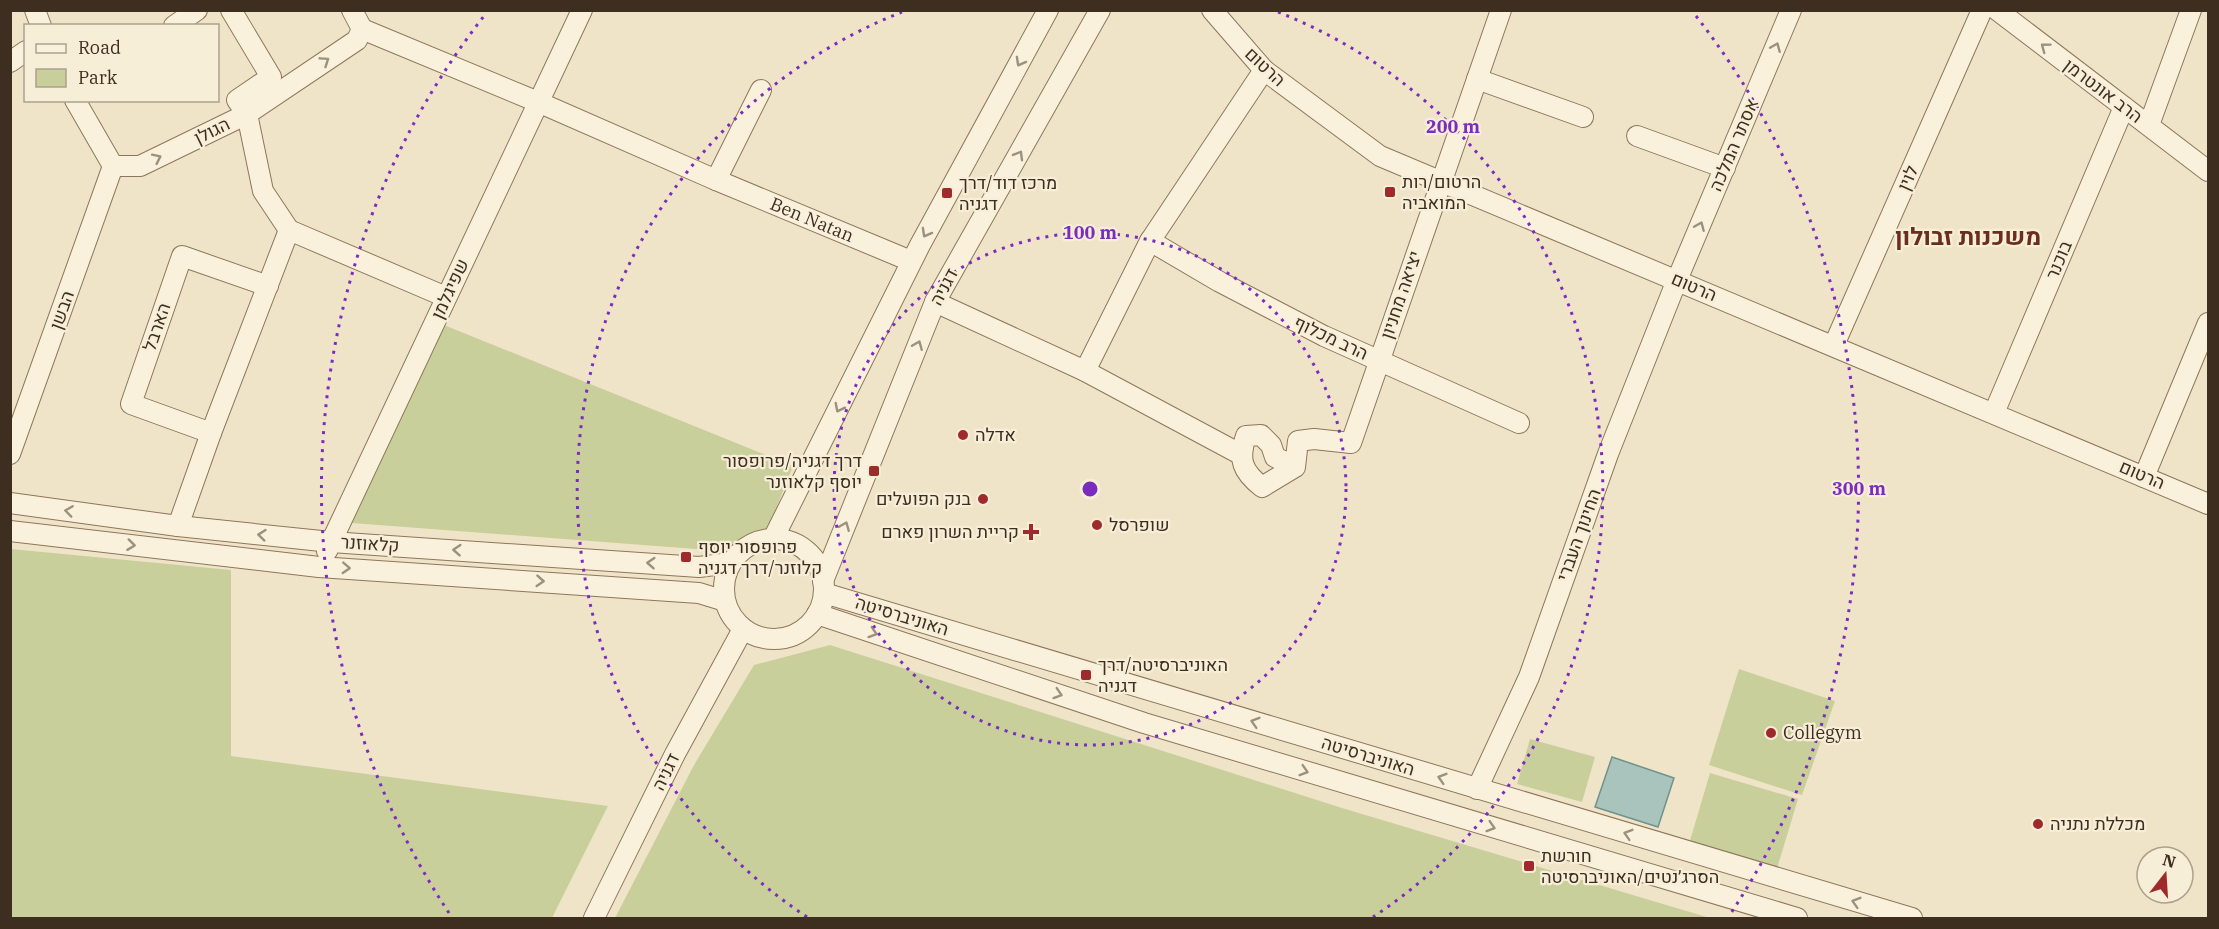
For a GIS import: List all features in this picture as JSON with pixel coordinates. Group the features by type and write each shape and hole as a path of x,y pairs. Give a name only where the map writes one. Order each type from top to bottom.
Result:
{"street":[{"path":"34,10 40,24"},
{"path":"231,10 271,76 237,100 246,114 263,191 289,230 446,297"},
{"path":"352,10 362,29 538,102"},
{"name":"שפיגלמן","path":"319,567 582,10"},
{"path":"773,539 920,245 1048,10"},
{"name":"דגניה","path":"824,587 935,302 1100,10"},
{"name":"יציאה מחניון","path":"1295,467 1298,441 1314,439 1351,443 1378,360 1502,10"},
{"name":"אסתר המלכה","path":"1677,280 1791,10"},
{"name":"לוין","path":"1833,345 1982,10"},
{"name":"הרב אונטרמן","path":"1997,10 2208,171"},
{"path":"2149,125 2191,10"},
{"name":"הרטום","path":"1211,12 1264,70 1380,156 2208,504"},
{"name":"הגולן","path":"114,166 140,166 246,114 357,40 362,29"},
{"path":"10,62 24,52"},
{"path":"1085,371 1150,241 1264,70"},
{"path":"1477,79 1583,117"},
{"path":"716,180 761,90"},
{"path":"76,102 114,166"},
{"name":"Ben Natan","path":"538,102 716,180 906,259"},
{"name":"בוכנר","path":"1994,413 2124,107"},
{"path":"1637,136 1725,168"},
{"name":"הבשן","path":"10,453 114,166"},
{"path":"178,526 289,230"},
{"name":"הרב מכלוף","path":"1150,241 1220,282 1324,336 1519,423"},
{"name":"הארבל","path":"211,433 131,404 182,256 268,286"},
{"name":"החינוך העברי","path":"1477,789 1529,677 1608,454 1677,280"},
{"path":"935,302 1085,371 1240,454"},
{"path":"2144,477 2208,322"},
{"path":"1261,435 1271,445 1275,457 1295,467 1262,487 1248,476 1240,454 1246,436 1261,435"},
{"name":"קלאוזנר","path":"10,503 178,526 331,542 699,567 730,563"},
{"name":"קלאוזנר","path":"10,531 319,567 699,593 725,601"},
{"path":"773,539 791,542 806,551 818,564 824,587 817,614 808,627 793,636 776,639 758,637 743,629 732,617 725,601 724,580 730,563 741,551 756,542 773,539"},
{"name":"האוניברסיטה","path":"824,587 1477,789 1912,918"},
{"name":"האוניברסיטה","path":"817,614 1144,723 1797,918"},
{"name":"דגניה","path":"594,918 675,754 743,629"}],"green space":[{"path":"444,325 793,466 768,529 722,551 352,523"},
{"path":"11,549 231,570 231,756 608,806 552,918 11,918"},
{"path":"830,645 1342,808 1710,918 615,918 694,765 754,665"},
{"name":"Collegym","path":"1739,669 1835,701 1802,795 1709,765"},
{"path":"1530,739 1595,757 1582,802 1517,784"},
{"name":"Collegym","path":"1710,773 1798,799 1776,872 1689,844"}],"water":[{"path":"1612,757 1674,778 1658,827 1595,807"}],"place":[{"name":"הרטום/רות המואביה","path":"1390,192"},
{"name":"מרכז דוד/דרך דגניה","path":"947,193"},
{"name":"אדלה","path":"963,435"},
{"name":"דרך דגניה/פרופסור יוסף קלאוזנר","path":"874,471"},
{"name":"בנק הפועלים","path":"983,499"},
{"name":"שופרסל","path":"1097,525"},
{"name":"קריית השרון פארם","path":"1031,532"},
{"name":"פרופסור יוסף קלוזנר/דרך דגניה","path":"686,557"},
{"name":"האוניברסיטה/דרך דגניה","path":"1086,675"},
{"name":"Collegym","path":"1771,733"},
{"name":"מכללת נתניה","path":"2038,824"},
{"name":"חורשת הסרג׳נטים/האוניברסיטה","path":"1529,866"}],"district":[{"name":"משכנות זבולון","path":"1968,237"}]}
